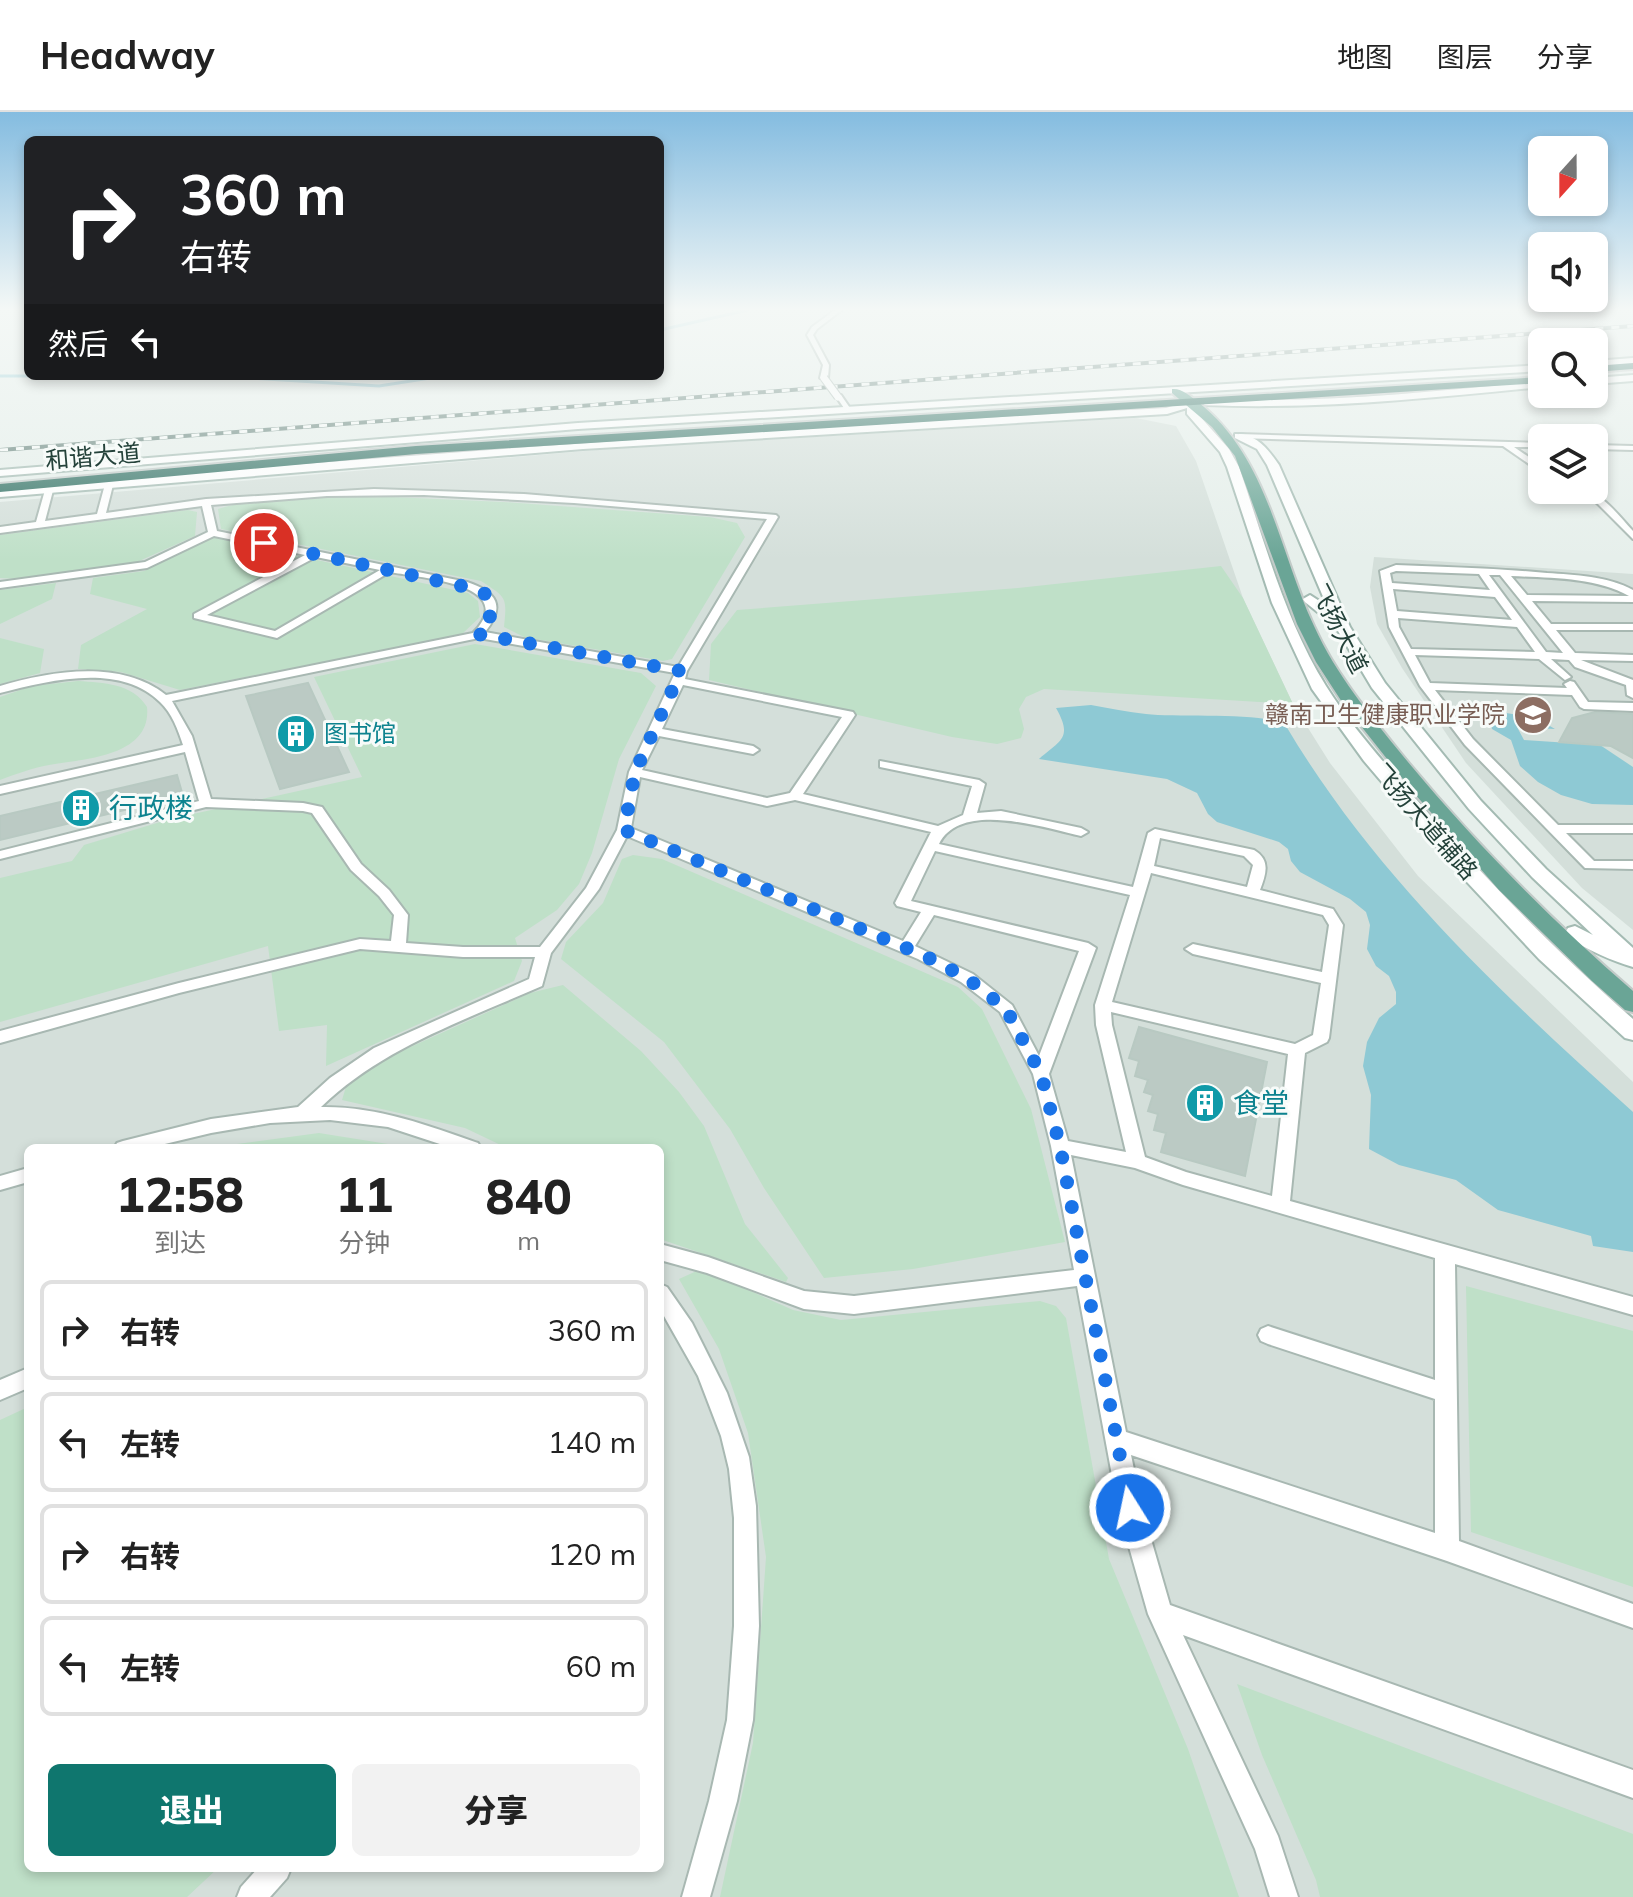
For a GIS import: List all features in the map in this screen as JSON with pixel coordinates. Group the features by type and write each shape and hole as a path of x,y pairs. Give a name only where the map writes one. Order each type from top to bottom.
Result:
{"highway":[{"name":"和谐大道","path":"0,490 416,450 1262,393"},
{"path":"1190,399 1308,393"},
{"name":"和谐大道","path":"0,479 422,442 1190,399"}],"main road":[{"name":"飞扬大道","path":"1190,399 1239,436 1261,468 1310,599 1343,664 1367,700 1450,804 1575,933 1633,984"},
{"name":"飞扬大道","path":"1190,399 1228,436 1243,459 1299,614 1324,663 1364,719 1434,807 1498,875 1568,948 1633,1004"}],"street":[{"path":"835,393 849,409"},
{"path":"0,473 369,440 849,409 1190,399"},
{"path":"101,516 111,480 574,445 945,421 1167,411 1190,399"},
{"name":"飞扬大道辅路","path":"1190,399 1233,467 1279,603 1318,686 1370,757 1473,877 1546,954 1633,1032"},
{"path":"1239,436 1528,445"},
{"name":"飞扬大道辅路","path":"1239,436 1261,447 1273,465 1343,627 1369,671 1475,805 1539,873 1633,960"},
{"path":"1505,444 1528,460"},
{"path":"1608,447 1633,448"},
{"path":"40,524 50,486"},
{"path":"0,530 272,496 424,492 773,517 680,676 635,772 624,830 592,889 544,952 536,982 380,1052 336,1082 303,1113"},
{"path":"206,502 213,533"},
{"path":"1603,504 1633,536"},
{"path":"0,585 147,565 213,533 467,585 487,595 493,607 492,617 477,634"},
{"path":"314,554 198,616 277,635 389,569"},
{"path":"1524,598 1633,596 1628,587 1609,582 1387,569 1394,627 1426,686 1469,742 1590,865 1633,865"},
{"path":"1483,573 1542,655 1565,677 1584,705 1633,707"},
{"path":"1504,574 1576,660 1633,686"},
{"path":"1279,603 1288,580"},
{"path":"1388,586 1498,594"},
{"path":"1310,599 1343,627"},
{"path":"1392,614 1520,624"},
{"path":"1548,627 1633,627"},
{"path":"165,699 477,634 849,715 795,796"},
{"path":"1296,644 1324,663"},
{"path":"1407,652 1542,655 1576,660 1633,658"},
{"path":"1565,677 1576,660"},
{"path":"1367,700 1369,671"},
{"path":"0,690 40,679 81,675 131,682 165,699 181,725 206,803"},
{"path":"1426,686 1575,692"},
{"path":"1364,719 1370,757"},
{"path":"653,731 753,750"},
{"path":"0,790 188,748"},
{"path":"884,764 979,784 969,817"},
{"path":"635,772 767,802 795,796 939,830 969,817 1001,815 1081,832"},
{"path":"0,855 206,803 251,803 317,810 356,867 384,893 401,915 398,946"},
{"path":"1553,829 1633,829"},
{"path":"624,830 906,948 967,978 1006,1009 1041,1074 1060,1146 1130,1508 1160,1614 1268,1846 1284,1897"},
{"path":"939,830 902,903 1088,948 1041,1074"},
{"path":"1137,1161 1104,1025 1103,1005 1155,833 1253,854 1261,867 1253,891"},
{"path":"931,846 1139,893"},
{"path":"1103,1005 1297,1050 1321,1038 1336,925 1328,912 1253,891 1146,868"},
{"path":"906,948 930,909"},
{"path":"1575,933 1633,967"},
{"path":"0,1037 288,960 360,944 463,952 544,952"},
{"path":"1193,949 1328,979"},
{"path":"1280,1206 1297,1050"},
{"path":"137,1144 193,1128 303,1113 361,1116 432,1133 461,1144"},
{"path":"1060,1146 1137,1161 1280,1206 1633,1306"},
{"path":"0,1183 24,1176"},
{"path":"664,1253 708,1265 804,1300 854,1305 1085,1277"},
{"path":"1445,1254 1447,1549"},
{"path":"664,1298 679,1318 720,1405 738,1458 746,1522 744,1675 736,1743 696,1897"},
{"path":"1268,1335 1446,1393"},
{"path":"0,1390 24,1380"},
{"path":"1118,1440 1447,1549 1633,1616"},
{"path":"1160,1614 1633,1784"},
{"path":"251,1897 273,1872"}],"shaded area":[{"path":"1136,418 1176,426 1196,461 1243,598 1293,704 1330,763 1418,876 1633,1082 1633,1897 0,1897 0,502 608,449"},
{"name":"赣南卫生健康职业学院","path":"1374,557 1633,574 1633,930 1582,888 1466,763 1402,668 1377,624 1370,587"}],"green space":[{"path":"393,497 710,517 737,523 745,537 672,659 663,661 524,637 504,627 503,599 481,581 221,529 218,509 280,498"},
{"path":"188,510 197,512 195,536 137,562 17,579 0,578 0,535"},
{"path":"212,537 468,593 478,601 480,617 461,635 180,690 121,672 78,669 81,645 147,609 90,594 93,578 144,571"},
{"path":"1221,566 1243,598 1293,704 1044,689 1026,697 1019,709 1024,729 1021,738 997,744 952,737 709,680 711,644 737,610 1018,588"},
{"path":"56,583 52,599 0,624 0,590"},
{"path":"0,638 44,649 40,673 0,684"},
{"path":"475,644 641,673 656,686 619,759 592,853 579,884 557,910 515,938 522,961 514,981 326,1066 327,1025 279,1031 268,946 0,1022 0,878 72,861 84,845 170,819 362,777 314,677"},
{"path":"78,681 117,686 141,699 147,707 146,724 138,736 127,746 112,752 36,768 0,780 0,697 32,686"},
{"path":"633,855 662,859 958,987 982,1009 1031,1109 1065,1242 913,1269 824,1278 764,1188 730,1129 664,1042 561,959 566,942 603,903 622,859"},
{"path":"563,985 641,1051 679,1092 704,1126 745,1224 788,1278 786,1282 664,1240 664,1144 499,1144 465,1128 342,1100 348,1080 375,1063 530,993"},
{"path":"319,1133 388,1144 236,1144"},
{"path":"701,1269 793,1310 841,1320 1040,1301 1056,1306 1066,1318 1109,1559 1188,1749 1239,1897 720,1897 753,1743 766,1557 748,1433 719,1349 679,1279"},
{"path":"1466,1286 1633,1331 1633,1587 1471,1532"},
{"path":"24,1409 24,1872 214,1872 187,1897 0,1897 0,1420"},
{"path":"1237,1684 1633,1834 1633,1897 1320,1897 1316,1880 1262,1755"}],"water":[{"path":"1091,705 1146,714 1261,718 1286,726 1321,781 1401,884 1490,979 1633,1112 1633,1252 1593,1246 1591,1236 1498,1210 1456,1180 1399,1165 1369,1149 1371,1095 1363,1066 1367,1042 1379,1018 1396,1004 1396,992 1389,976 1376,966 1367,949 1370,925 1366,912 1350,899 1300,872 1291,861 1288,849 1279,842 1217,822 1208,814 1197,793 1167,779 1039,759 1062,738 1064,732 1056,708"},
{"path":"1494,711 1536,718 1555,729 1517,727 1524,740 1600,745 1633,767 1633,805 1592,804 1561,795 1538,782 1520,766 1511,740 1492,729 1488,715"}],"building":[{"name":"图书馆","path":"308,683 349,772 280,789 246,696"},
{"path":"1595,712 1633,714 1633,758 1611,746 1559,742 1572,718"},
{"name":"行政楼","path":"177,775 183,796 159,802 160,806 141,811 141,806 0,840 0,816"},
{"name":"食堂","path":"1139,1027 1267,1062 1245,1176 1161,1152 1166,1133 1154,1130 1158,1114 1148,1111 1153,1095 1144,1092 1148,1080 1135,1076 1139,1061 1129,1058"}],"railway":[{"path":"0,450 747,393"}],"place":[{"name":"赣南卫生健康职业学院","path":"1533,715"},
{"name":"图书馆","path":"296,734"},
{"name":"行政楼","path":"81,808"},
{"name":"食堂","path":"1205,1103"}],"route":[{"path":"264,543 480,590 491,600 493,607 492,617 477,634 681,671 635,772 624,830 923,955 967,978 1006,1009 1041,1074 1060,1146 1130,1508"}]}
